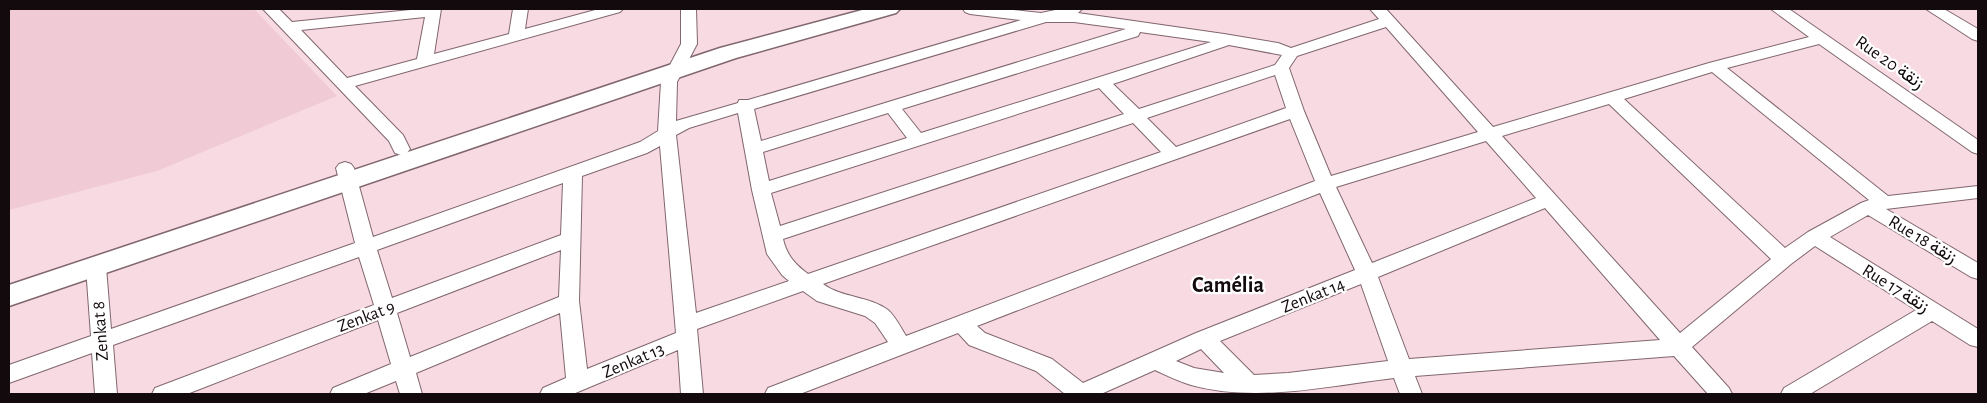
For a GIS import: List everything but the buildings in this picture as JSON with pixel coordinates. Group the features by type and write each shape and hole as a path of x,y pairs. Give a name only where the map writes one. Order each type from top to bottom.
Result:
{"street":[{"path":"271,9 398,139 401,150"},
{"path":"516,36 520,9"},
{"path":"344,84 425,60 615,9"},
{"path":"688,9 689,44 669,82 667,131 686,308 688,392"},
{"path":"9,279 347,175 680,63 722,42 842,9"},
{"path":"970,9 1041,18 1074,17 1278,48 1286,60 1295,111 1325,184 1367,273 1411,394"},
{"path":"9,374 640,149 653,143 667,131 745,104 1075,9"},
{"name":"Rue 20 زنقة","path":"1779,9 1978,148"},
{"path":"1934,9 1978,36"},
{"path":"289,27 433,10 425,60"},
{"path":"9,296 96,267 347,175 401,150 680,63 728,53 882,10"},
{"path":"772,236 1135,115 1286,60 1384,15 1721,394"},
{"path":"754,149 1132,33 1135,26"},
{"path":"776,394 1325,184 1715,66 1822,39"},
{"path":"761,190 1103,83 1216,46 1223,43 1224,40"},
{"name":"Rue 18 زنقة","path":"1715,66 1876,205 1978,272"},
{"path":"1103,83 1173,154"},
{"path":"1612,97 1784,259"},
{"path":"745,104 761,190 772,236 778,254 788,270 829,298 872,311 882,317 900,345"},
{"path":"892,107 918,141"},
{"name":"Zenkat 13","path":"551,394 686,331 803,282 1295,111"},
{"path":"573,173 569,301 578,383"},
{"path":"347,175 366,246 411,394"},
{"path":"1154,361 1191,376 1215,381 1249,384 1288,382 1402,368 1678,347 1784,259 1815,237 1876,205 1978,192"},
{"name":"Zenkat 14","path":"1081,394 1204,339 1548,200"},
{"name":"Rue 17 زنقة","path":"1815,237 1932,312 1978,339"},
{"name":"Zenkat 9","path":"163,394 570,239"},
{"name":"Zenkat 8","path":"96,267 100,342 106,394"},
{"path":"341,394 569,301"},
{"path":"1792,394 1932,312"},
{"path":"962,324 977,339 1044,365 1081,394"},
{"path":"1204,339 1249,384"}],"shaded area":[{"path":"9,9 254,9 337,96 157,171 9,210"}],"district":[{"name":"Camélia","path":"1228,284"}]}
